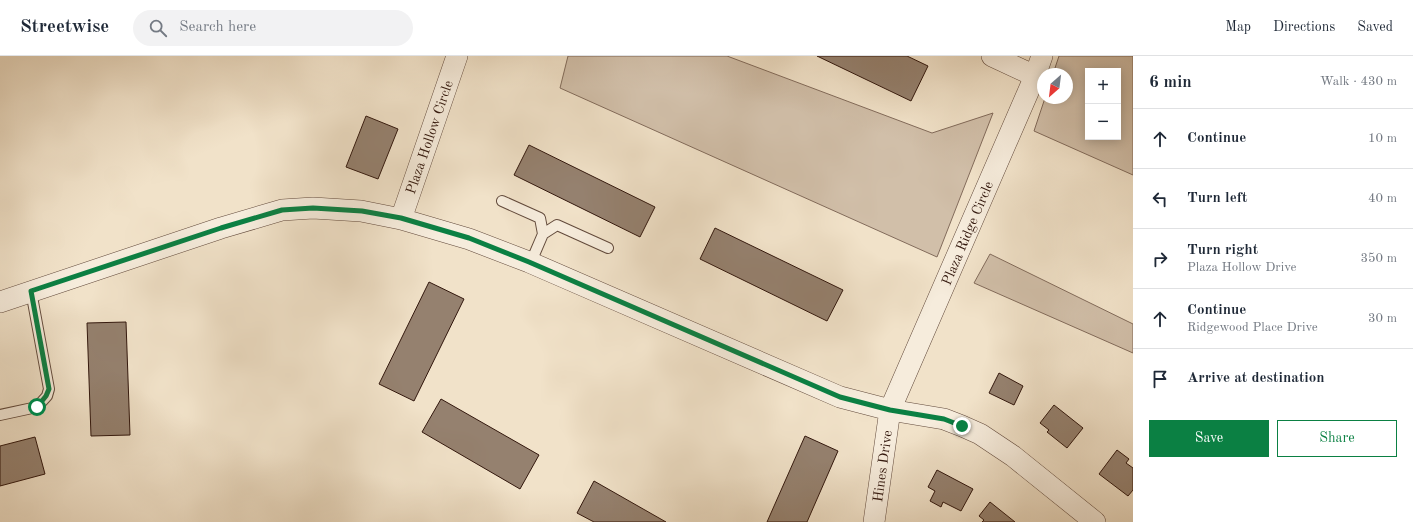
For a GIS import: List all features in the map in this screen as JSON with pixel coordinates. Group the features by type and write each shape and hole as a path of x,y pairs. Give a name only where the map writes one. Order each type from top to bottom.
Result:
{"street":[{"name":"Plaza Hollow Circle","path":"401,218 458,56"},
{"path":"992,56 1035,76"},
{"name":"Plaza Ridge Circle","path":"890,410 1035,76 1042,56"},
{"path":"0,302 221,228 282,210 313,208 362,211 401,218 469,238 531,262 840,397 890,410 944,419 980,434 1012,456 1095,522"},
{"name":"Hines Drive","path":"874,522 890,410"}],"lane":[{"path":"502,201 540,218 543,234 531,262"},
{"path":"543,234 557,225 608,248"},
{"path":"0,415 37,407 46,396 49,389 31,291"}],"shaded area":[{"path":"568,56 727,56 932,133 993,113 937,257 560,88"},
{"path":"1059,56 1133,56 1133,175 1034,131 1043,104 1073,104 1073,68 1055,68"},
{"path":"990,254 1133,324 1133,353 974,283"}],"building":[{"path":"817,56 907,56 928,66 911,101"},
{"path":"366,116 398,129 378,179 346,167"},
{"path":"529,145 655,207 640,237 514,175"},
{"path":"715,228 843,290 827,321 700,259"},
{"path":"429,282 464,299 414,401 379,384"},
{"path":"126,322 130,435 91,436 87,323"},
{"path":"999,373 1023,386 1014,405 989,393"},
{"path":"441,399 539,455 520,489 422,432"},
{"path":"1054,405 1083,428 1067,448 1047,432 1049,430 1040,423"},
{"path":"805,436 838,451 807,522 767,522"},
{"path":"35,437 45,474 0,486 0,446"},
{"path":"1117,450 1129,459 1126,463 1133,468 1133,490 1128,496 1099,474"},
{"path":"937,470 973,489 961,511 943,502 941,507 930,501 935,491 928,487"},
{"path":"594,481 666,522 594,522 577,513"},
{"path":"990,502 1015,522 982,522 984,520 979,516"}],"route":[{"path":"37,407 46,396 49,389 31,291 221,228 282,210 313,208 362,211 401,218 469,238 529,262 840,397 890,410 944,419 962,426"}]}
